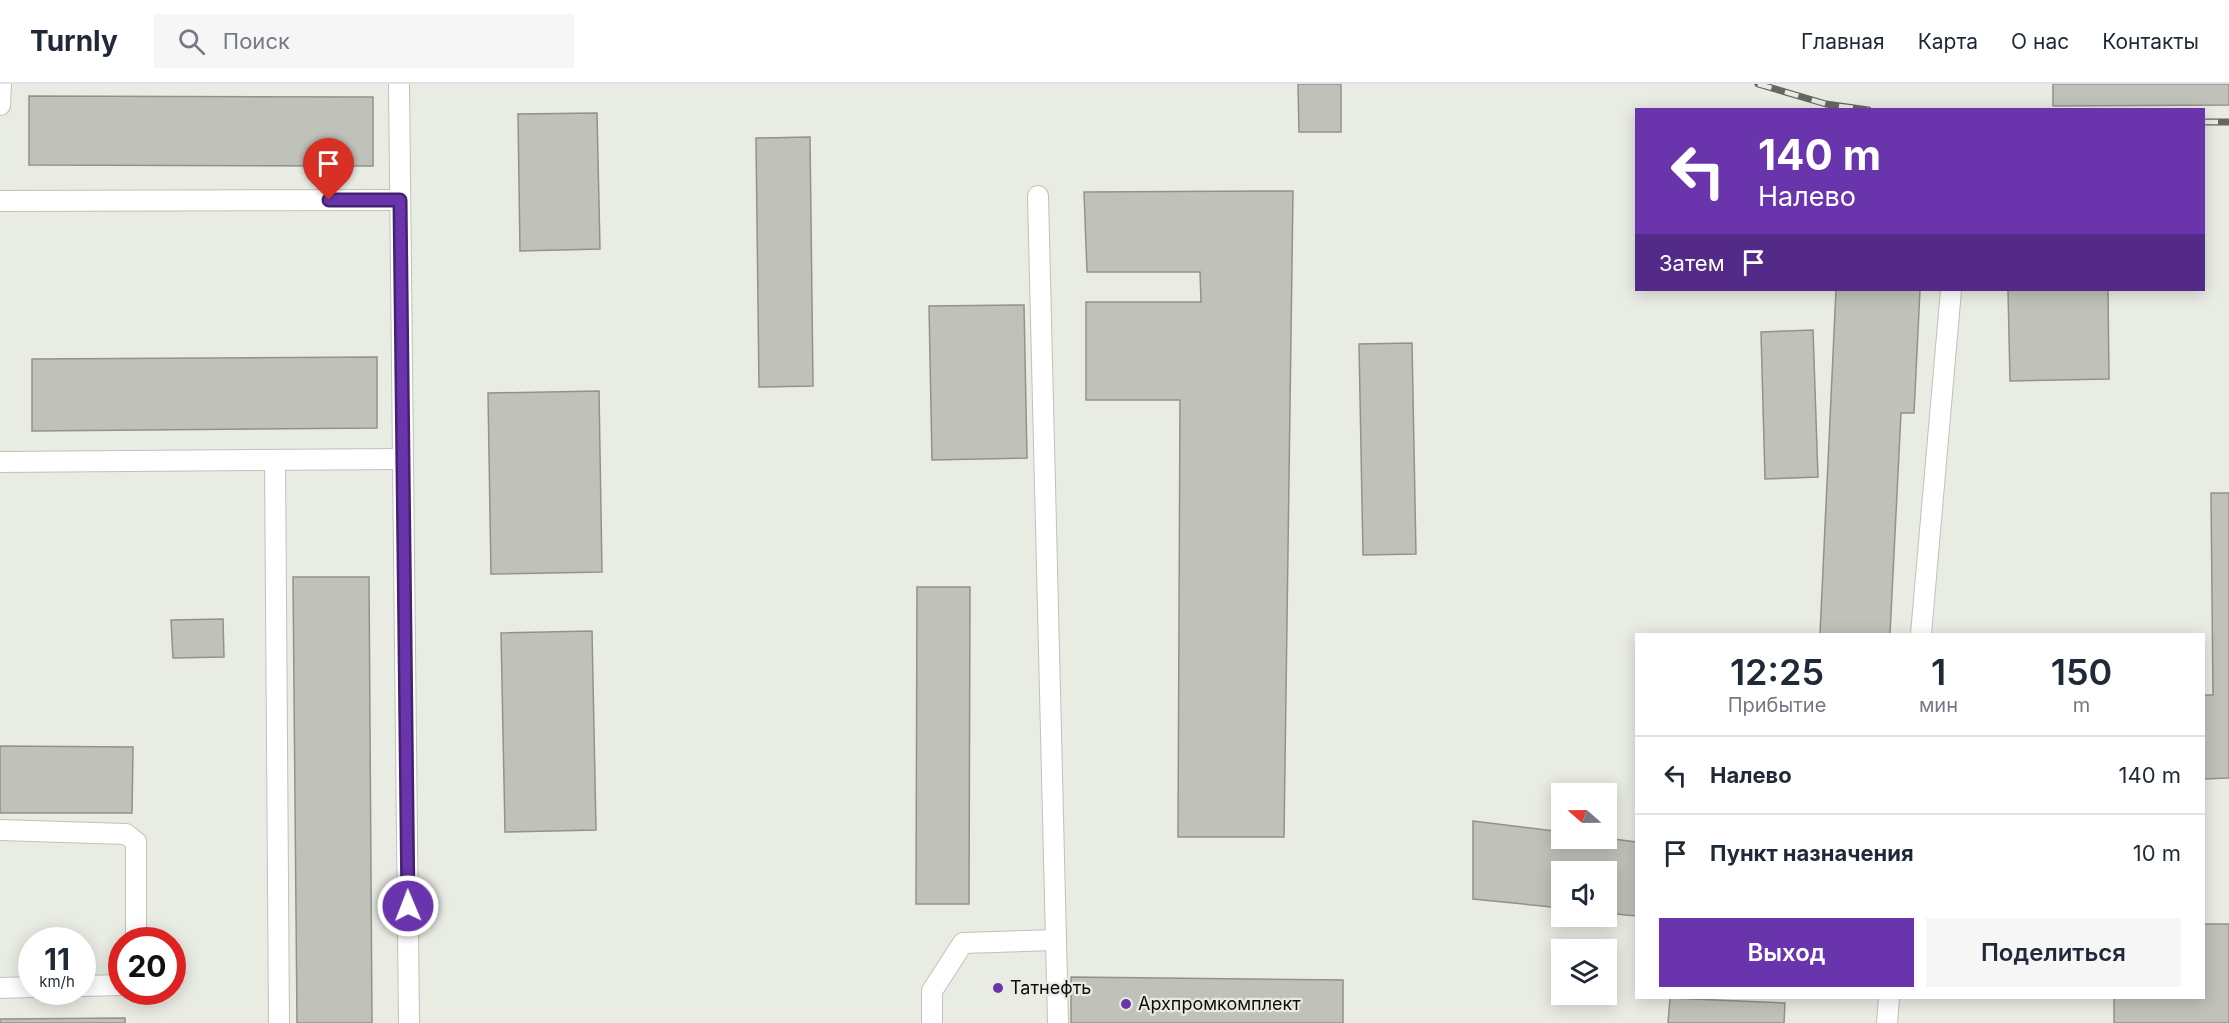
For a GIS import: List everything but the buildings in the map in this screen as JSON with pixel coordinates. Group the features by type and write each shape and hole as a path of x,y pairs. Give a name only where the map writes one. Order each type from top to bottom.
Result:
{"lane":[{"path":"0,105 1,84"},
{"path":"399,84 409,1023"},
{"path":"1038,196 1058,1023"},
{"path":"0,201 400,200"},
{"path":"1921,633 1951,291"},
{"path":"0,462 403,459"},
{"path":"275,460 279,1023"},
{"path":"0,830 126,834 136,842 136,927"},
{"path":"932,1023 932,992 963,943 1056,940"},
{"path":"0,988 18,987"},
{"path":"1887,1023 1889,999"}],"railway":[{"path":"1758,84 1826,104 1854,108"},
{"path":"2205,122 2229,122"}],"place":[{"name":"Татнефть","path":"998,988"},
{"name":"Архпромкомплект","path":"1126,1004"}],"route":[{"path":"329,200 400,200 408,906"}]}
